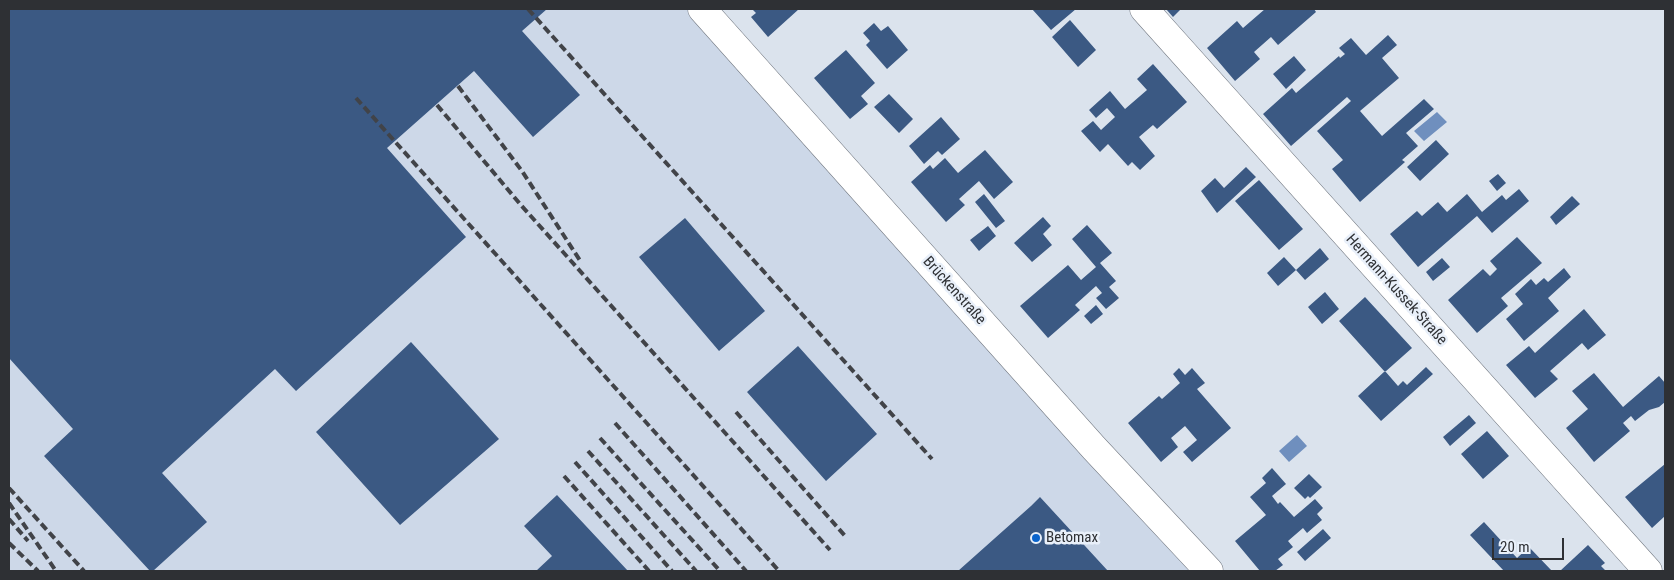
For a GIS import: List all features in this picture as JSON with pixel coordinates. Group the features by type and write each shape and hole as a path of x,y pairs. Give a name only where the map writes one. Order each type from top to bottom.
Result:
{"street":[{"name":"Brückenstraße","path":"702,9 1094,448 1208,571"},
{"name":"Hermann-Kussek-Straße","path":"1144,9 1648,571"},
{"path":"1660,571 1665,567"}],"shaded area":[{"path":"9,9 702,9 1209,571 9,571"}],"water":[{"path":"1437,112 1447,122 1424,141 1414,131"},
{"path":"1297,435 1307,446 1289,462 1279,451"}],"building":[{"path":"9,9 547,9 522,31 580,95 533,137 474,71 387,148 466,237 296,391 275,369 162,473 207,522 153,571 150,571 44,456 73,429 9,358"},
{"path":"752,9 799,9 768,37 751,17 756,13"},
{"path":"1032,9 1076,9 1051,30"},
{"path":"1166,9 1181,9 1173,17"},
{"path":"1265,9 1314,9 1316,12 1278,45 1271,37 1254,52 1260,59 1235,81 1207,48 1237,21 1243,28"},
{"path":"1070,20 1096,50 1078,67 1052,37"},
{"path":"874,23 881,31 888,26 908,50 887,69 866,45 870,41 863,33"},
{"path":"1388,35 1397,45 1382,58 1399,78 1360,111 1382,136 1424,99 1434,109 1406,133 1418,146 1402,160 1405,162 1360,202 1332,169 1343,160 1317,131 1351,101 1347,97 1291,146 1263,114 1292,88 1296,93 1339,56 1340,58 1345,54 1339,48 1351,38 1366,55"},
{"path":"846,50 875,83 861,96 868,104 850,119 814,78"},
{"path":"1294,56 1306,70 1286,89 1273,74"},
{"path":"1153,64 1187,102 1157,129 1153,125 1139,137 1155,156 1140,170 1132,162 1128,166 1108,144 1100,152 1081,131 1093,121 1101,130 1115,117 1107,108 1096,118 1089,110 1110,91 1125,109 1147,90 1137,79"},
{"path":"889,94 913,119 899,133 874,107"},
{"path":"941,117 960,139 942,155 938,151 924,164 909,146"},
{"path":"1436,140 1449,154 1420,181 1407,167"},
{"path":"985,150 1013,182 994,199 979,181 959,199 965,205 946,222 911,182 930,165 933,169 945,158 958,173"},
{"path":"1246,167 1256,177 1217,213 1201,191 1215,178 1224,188"},
{"path":"1498,174 1506,183 1497,191 1489,181"},
{"path":"1259,180 1303,229 1279,250 1235,201"},
{"path":"1519,189 1529,201 1492,233 1477,216 1418,267 1390,234 1417,211 1422,216 1438,202 1447,212 1467,194 1482,212 1502,195 1506,200"},
{"path":"984,194 1005,221 996,228 975,202"},
{"path":"1572,196 1580,204 1556,225 1550,217"},
{"path":"1043,217 1051,226 1043,234 1052,245 1032,262 1014,243"},
{"path":"685,218 765,311 719,351 639,257"},
{"path":"1087,225 1112,253 1100,263 1116,281 1109,287 1119,298 1106,309 1096,298 1102,293 1096,286 1075,305 1080,310 1048,338 1020,306 1068,265 1081,280 1096,267 1072,239"},
{"path":"988,226 996,236 979,251 970,240"},
{"path":"1517,237 1542,263 1501,298 1508,306 1477,333 1448,300 1483,269 1490,276 1497,269 1490,261"},
{"path":"1320,248 1329,259 1305,280 1296,270"},
{"path":"1284,257 1296,270 1278,286 1267,273"},
{"path":"1442,258 1450,267 1433,281 1426,272"},
{"path":"1564,268 1571,277 1548,298 1559,311 1524,341 1506,319 1523,304 1515,294 1531,279 1536,285 1544,278 1548,282"},
{"path":"1325,292 1339,309 1322,324 1308,307"},
{"path":"1365,297 1412,348 1385,372 1339,321"},
{"path":"1096,305 1103,314 1091,324 1084,316"},
{"path":"1584,309 1606,335 1588,350 1582,343 1550,371 1558,379 1535,398 1506,365 1529,346 1535,353"},
{"path":"411,342 499,439 400,525 316,432"},
{"path":"798,346 877,434 826,481 747,392"},
{"path":"1426,367 1433,374 1381,421 1358,396 1385,371 1398,386 1403,381 1407,385"},
{"path":"1179,368 1185,375 1192,368 1205,383 1197,389 1231,428 1192,462 1183,452 1197,440 1185,426 1171,438 1178,447 1161,462 1128,423 1159,396 1162,399 1180,383 1173,374"},
{"path":"1594,373 1623,407 1659,376 1665,383 1665,402 1659,407 1649,410 1635,421 1631,416 1623,423 1630,431 1594,462 1566,428 1588,409 1572,391"},
{"path":"1469,415 1476,423 1450,446 1443,437"},
{"path":"1487,431 1509,456 1483,479 1461,454"},
{"path":"1665,464 1665,516 1652,528 1625,497"},
{"path":"1272,468 1286,484 1272,496 1278,504 1280,502 1294,517 1315,499 1323,508 1317,514 1322,520 1307,533 1303,528 1288,541 1293,547 1278,559 1283,565 1275,571 1260,571 1235,541 1266,515 1250,497 1266,483 1262,478"},
{"path":"1309,474 1322,487 1310,498 1308,496 1305,499 1294,488"},
{"path":"557,495 628,571 536,571 552,556 524,526"},
{"name":"Betomax","path":"1040,497 1108,571 958,571 1031,506"},
{"path":"1484,522 1517,558 1529,547 1552,571 1504,571 1470,535"},
{"path":"1323,529 1331,538 1305,561 1297,552"},
{"path":"1588,545 1605,563 1601,566 1606,571 1560,571"}],"railway":[{"path":"528,9 932,459"},
{"path":"458,86 522,171 581,262"},
{"path":"356,98 779,571"},
{"path":"437,105 520,204 830,550"},
{"path":"736,412 846,537"},
{"path":"615,423 746,571"},
{"path":"600,438 720,571"},
{"path":"588,451 696,571"},
{"path":"575,462 672,571"},
{"path":"564,476 649,571"},
{"path":"9,488 84,571"},
{"path":"9,503 56,571"},
{"path":"9,519 28,541"},
{"path":"9,543 38,571"}],"place":[{"name":"Betomax","path":"1036,538"}]}
